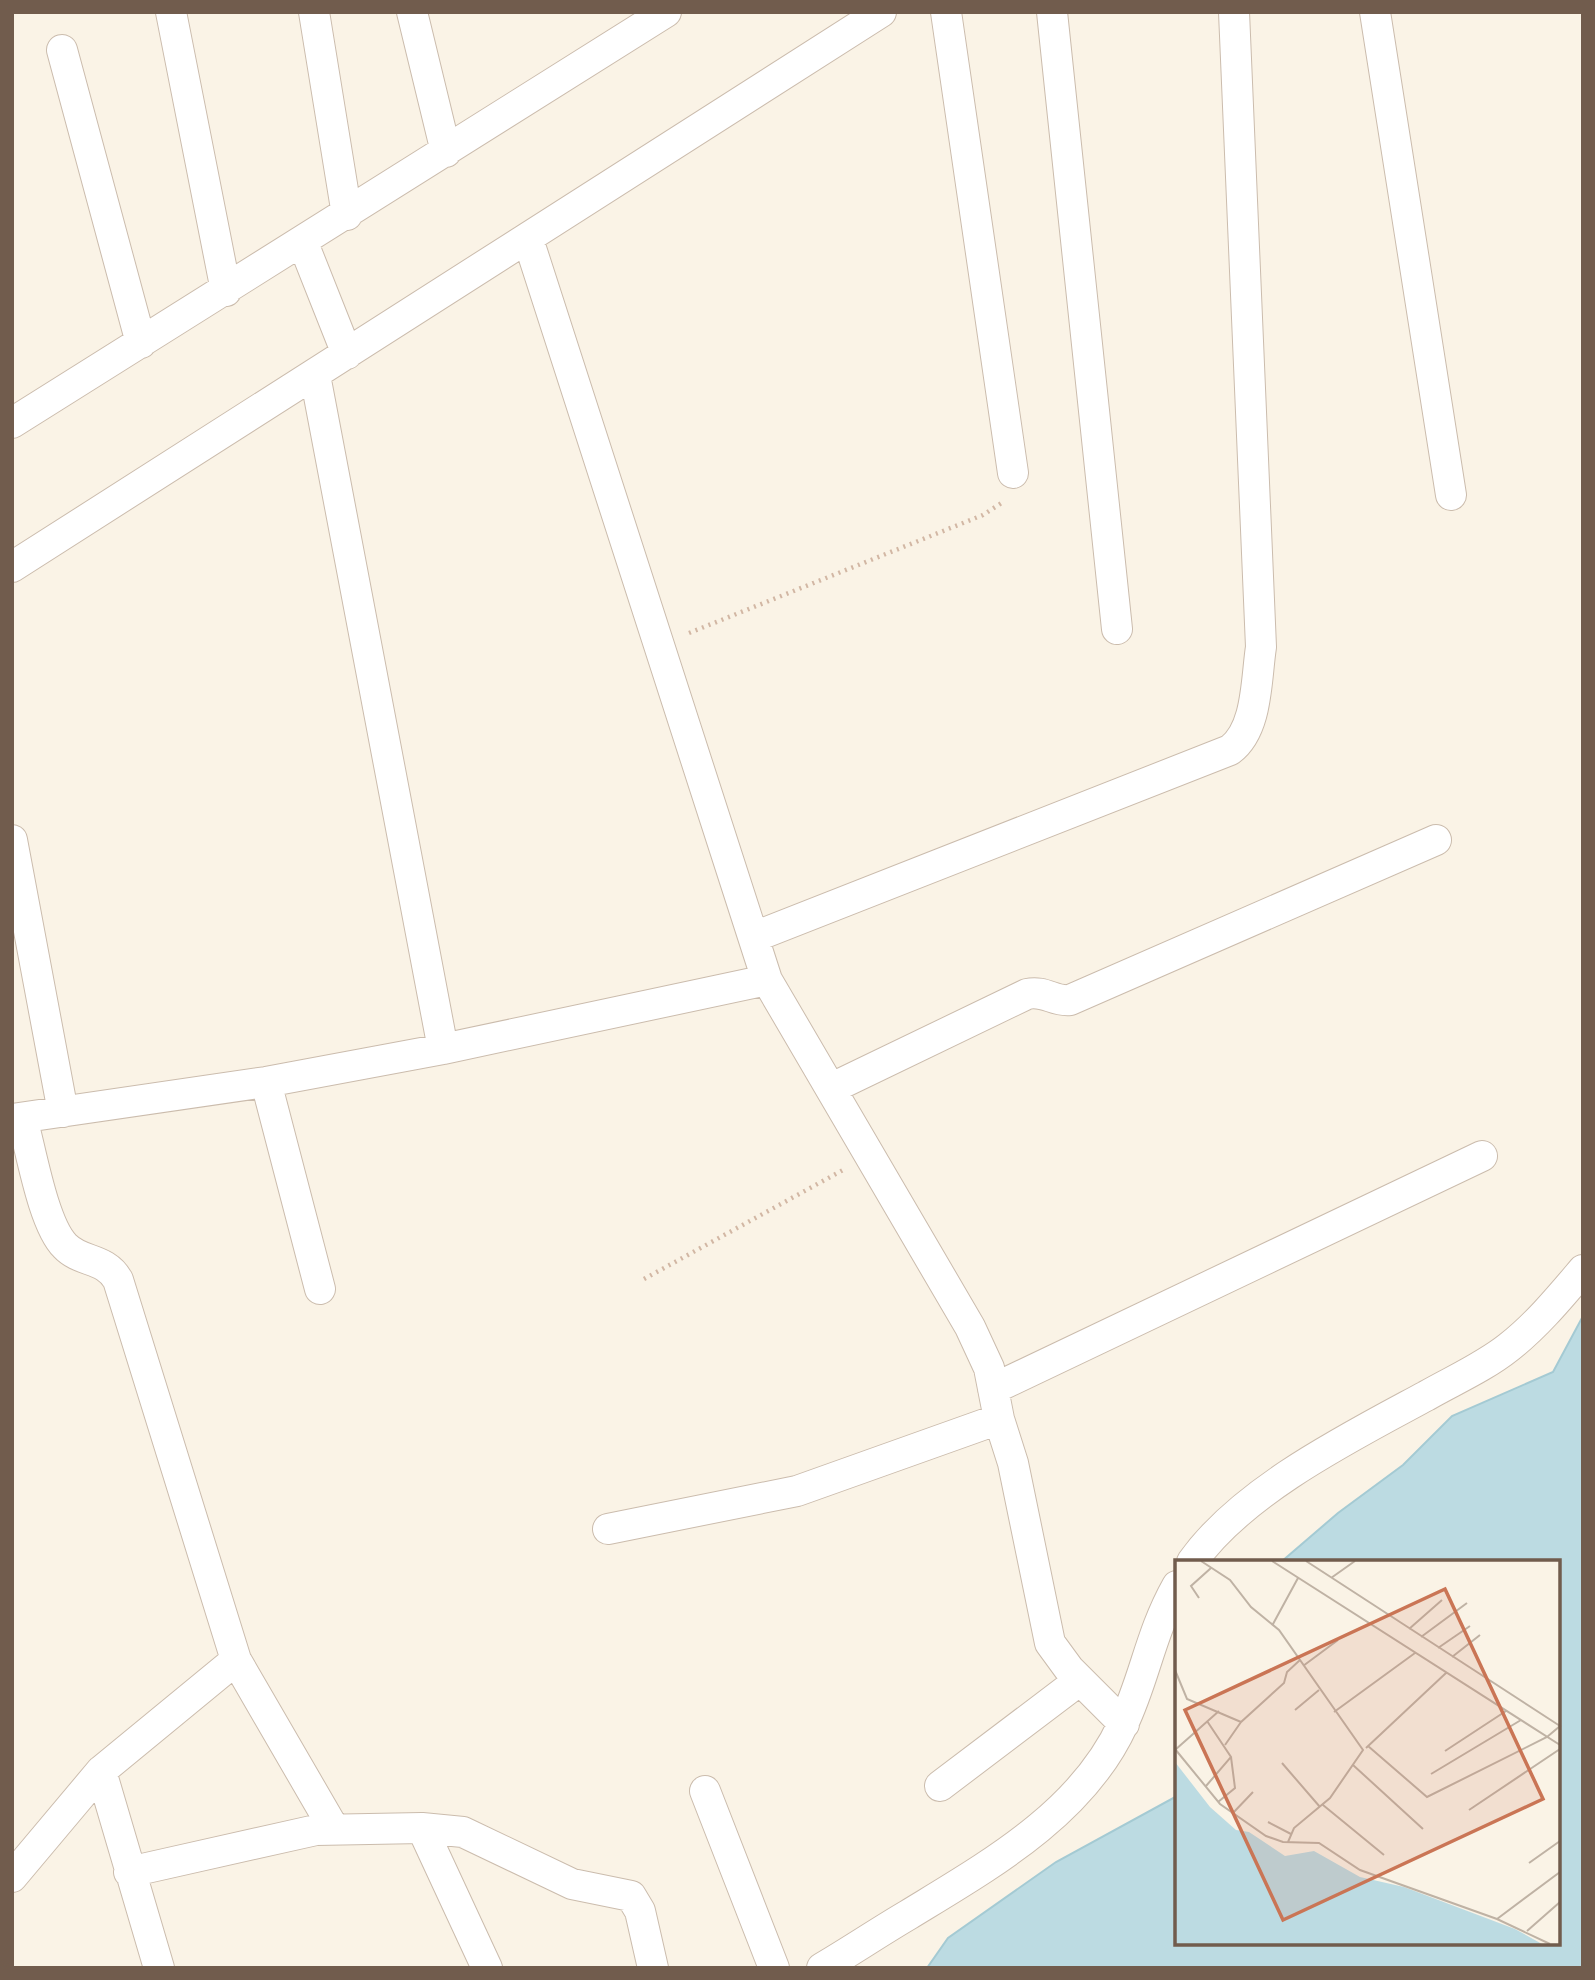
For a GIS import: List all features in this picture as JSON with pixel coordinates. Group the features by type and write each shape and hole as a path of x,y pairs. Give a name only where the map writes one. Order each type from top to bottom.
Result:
{"street":[{"path":"171,12 226,291"},
{"path":"314,12 347,215"},
{"path":"412,12 446,152"},
{"path":"12,423 303,243 666,12"},
{"path":"12,568 881,12"},
{"path":"946,12 1013,474"},
{"path":"1052,12 1117,629"},
{"path":"754,937 1230,750 1243,737 1249,723 1261,647 1234,12"},
{"path":"1375,12 1451,495"},
{"path":"62,50 141,343"},
{"path":"528,239 767,980 970,1327 989,1368 999,1419 1013,1463 1050,1643 1080,1680 1124,1724"},
{"path":"303,243 347,354"},
{"path":"315,375 443,1049"},
{"path":"12,840 63,1112"},
{"path":"832,1088 1027,994 1044,992 1062,1001 1070,1000 1436,840"},
{"path":"334,1829 236,1660 118,1280 104,1264 72,1253 53,1231 17,1119 266,1082 443,1049 767,980"},
{"path":"266,1082 320,1289"},
{"path":"993,1390 1482,1156"},
{"path":"1194,1560 1219,1528 1251,1502 1349,1438 1482,1366 1508,1348 1535,1324 1583,1270"},
{"path":"608,1529 797,1491 999,1419"},
{"path":"822,1968 976,1874 1063,1807 1089,1779 1124,1724 1159,1617 1175,1589"},
{"path":"12,1877 101,1771 236,1660"},
{"path":"940,1786 1080,1680"},
{"path":"101,1771 159,1968"},
{"path":"705,1791 774,1968"},
{"path":"130,1871 316,1830 422,1828 463,1832 572,1884 631,1896 640,1911 653,1968"},
{"path":"422,1828 487,1968"}],"path":[{"path":"659,645 983,515 1004,500 1013,474"},
{"path":"645,1279 871,1154"}],"water":[{"path":"1583,1316 1583,1968 927,1968 948,1938 1056,1862 1175,1797 1175,1945 1560,1945 1560,1560 1283,1560 1338,1513 1403,1465 1452,1416 1553,1372"}]}
